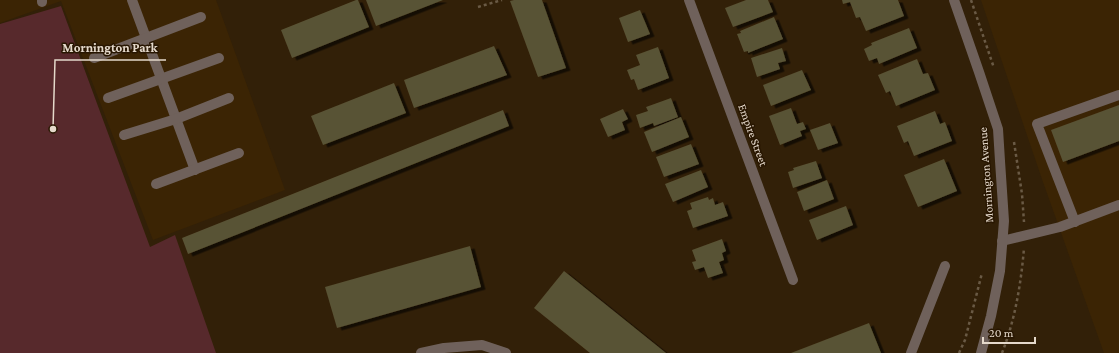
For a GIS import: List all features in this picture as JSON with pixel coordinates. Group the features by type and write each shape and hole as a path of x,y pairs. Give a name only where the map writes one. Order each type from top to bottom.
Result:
{"street":[{"path":"132,0 195,170"},
{"name":"Empire Street","path":"689,0 793,280"},
{"name":"Mornington Avenue","path":"954,0 998,129 1004,221 1000,271 991,316 981,353"},
{"path":"94,58 201,18"},
{"path":"108,98 219,58"},
{"path":"1075,222 1037,124 1119,95"},
{"path":"124,135 176,119 229,98"},
{"path":"156,184 239,153"},
{"path":"1002,241 1060,227 1119,205"},
{"path":"911,353 945,266"},
{"path":"421,353 444,348 482,345 506,353"}],"path":[{"path":"478,7 502,0"},
{"path":"1002,353 1008,338 1021,280 1025,244"},
{"path":"959,353 965,340 982,273"}],"shaded area":[{"path":"0,0 216,0 285,190 153,240 61,1 0,23"},
{"path":"981,0 1119,0 1119,353 1104,353 1043,182"},
{"path":"61,6 150,247 175,235 216,353 0,353 0,24"}],"building":[{"path":"358,0 369,27 292,58 281,30"},
{"path":"366,0 443,0 376,26"},
{"path":"542,0 566,68 538,77 510,1"},
{"path":"746,0 768,0 773,12 733,27 725,8"},
{"path":"842,0 898,0 904,16 866,31 860,17 856,18 850,2 843,4"},
{"path":"640,10 650,34 628,42 619,18"},
{"path":"774,17 783,39 748,53 748,51 744,52 737,34 741,33 740,31"},
{"path":"909,28 917,48 879,64 877,58 869,61 864,49 872,45 871,43"},
{"path":"494,46 507,75 414,108 404,80"},
{"path":"658,47 669,78 638,90 634,79 631,80 627,70 640,65 636,55"},
{"path":"782,48 786,61 778,63 780,69 757,77 751,58"},
{"path":"917,59 923,74 928,73 935,90 896,106 890,91 886,93 878,75"},
{"path":"802,70 811,90 771,106 763,85"},
{"path":"394,83 406,113 323,145 311,116"},
{"path":"671,98 678,117 654,126 653,123 640,128 636,115 648,111 646,107"},
{"path":"1119,105 1119,141 1063,162 1051,130"},
{"path":"791,108 797,124 803,122 806,129 800,131 802,136 780,145 769,116"},
{"path":"623,109 628,119 622,122 625,130 608,137 600,119"},
{"path":"503,110 509,126 188,254 182,238"},
{"path":"935,111 940,124 945,122 952,141 914,156 908,141 904,143 897,126"},
{"path":"681,117 689,137 652,152 644,132"},
{"path":"830,123 838,143 818,150 810,130"},
{"path":"691,144 699,164 664,177 656,157"},
{"path":"944,159 957,191 918,207 904,175"},
{"path":"816,161 822,178 793,188 788,172 794,170 793,168"},
{"path":"701,170 708,187 673,202 665,184"},
{"path":"827,180 834,199 804,211 797,192"},
{"path":"708,197 709,200 713,198 715,205 723,202 728,216 693,228 687,211 692,209 690,203"},
{"path":"846,206 853,225 817,240 809,220"},
{"path":"722,239 726,251 722,253 724,260 719,262 723,273 708,278 704,267 695,270 692,262 696,261 692,250"},
{"path":"470,246 481,287 337,328 325,287"},
{"path":"564,271 666,353 590,353 534,308"},
{"path":"869,323 881,353 791,353"}],"place":[{"name":"Mornington Park","path":"53,129"}]}
